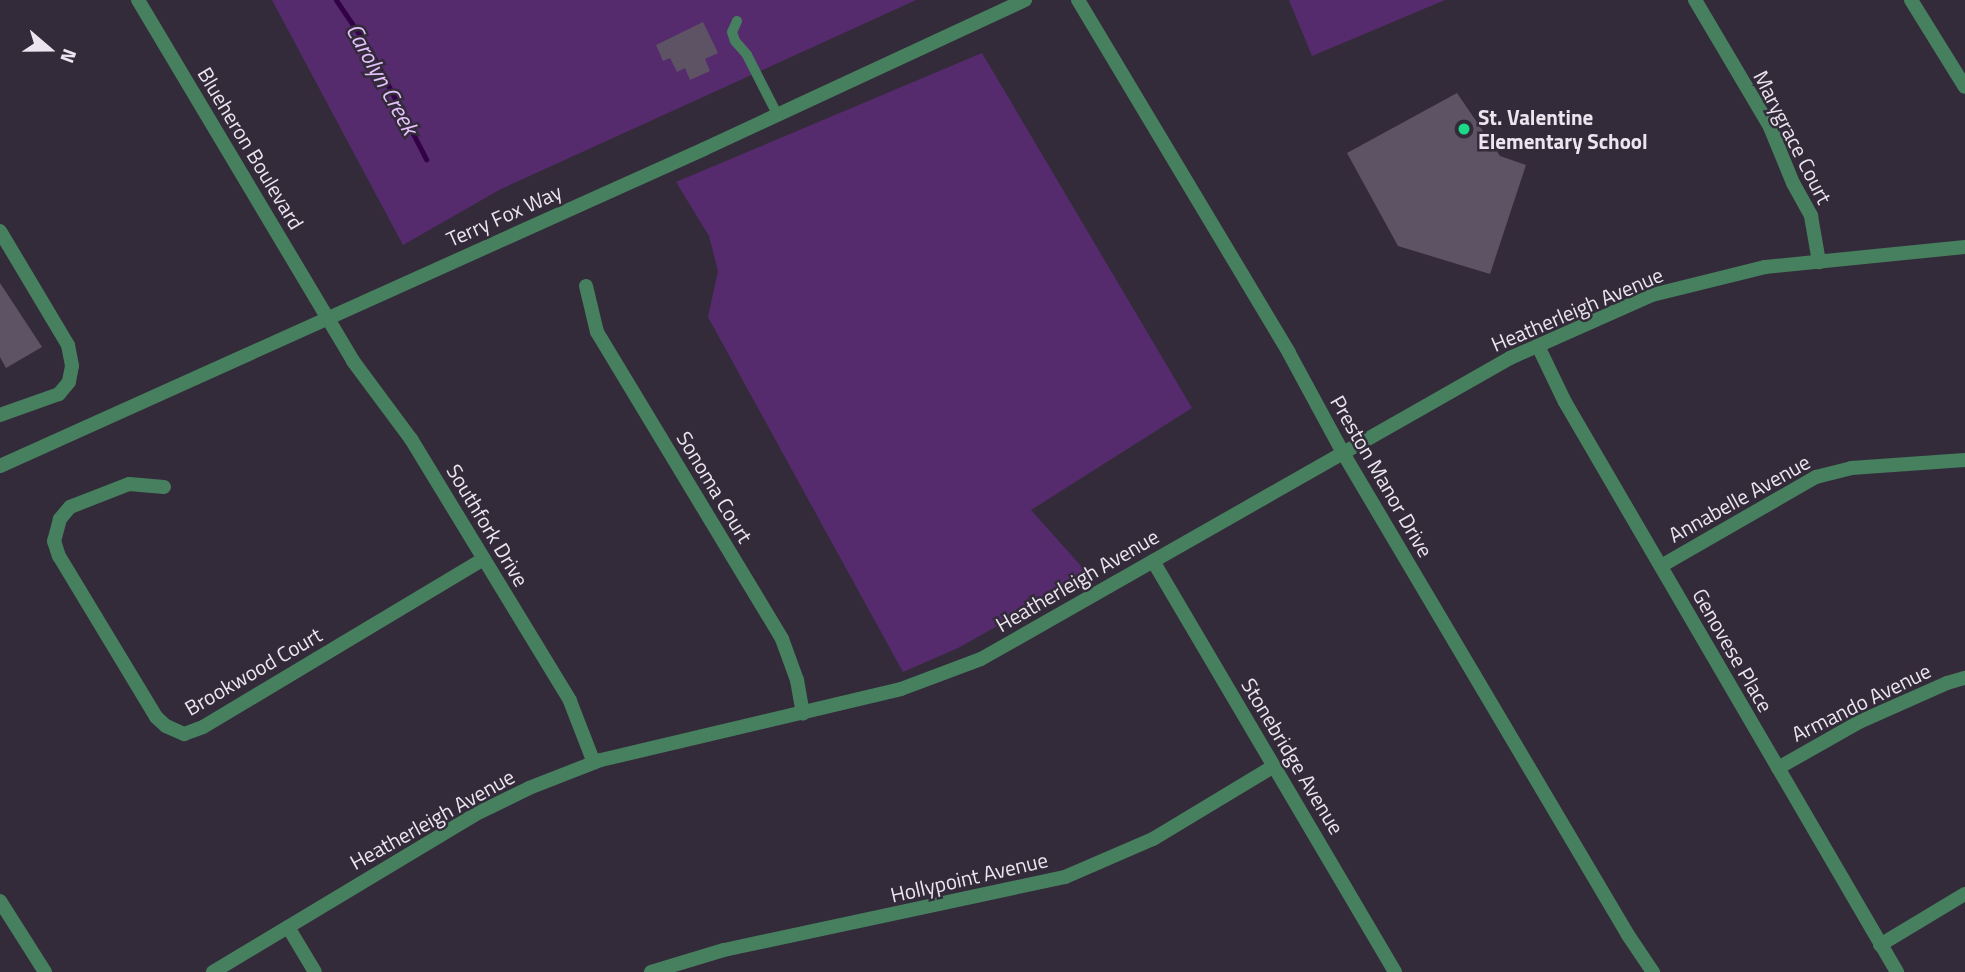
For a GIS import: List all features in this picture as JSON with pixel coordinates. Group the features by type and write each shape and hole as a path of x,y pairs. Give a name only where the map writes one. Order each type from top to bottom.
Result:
{"street":[{"name":"Blueheron Boulevard","path":"138,0 329,318"},
{"name":"Terry Fox Way","path":"0,466 1024,0"},
{"name":"Preston Manor Drive","path":"1078,0 1289,353 1343,453 1628,935 1653,972"},
{"name":"Marygrace Court","path":"1695,0 1770,127 1793,183 1811,216 1819,262"},
{"path":"1911,0 1965,87"},
{"path":"0,231 68,345 72,359 69,382 59,394 0,415"},
{"name":"Heatherleigh Avenue","path":"213,972 474,815 529,788 594,763 901,689 968,665 1538,346 1653,295 1765,267 1965,247"},
{"name":"Sonoma Court","path":"586,286 597,332 782,639 797,680 803,713"},
{"name":"Southfork Drive","path":"329,318 353,361 411,439 570,701 594,763"},
{"name":"Genovese Place","path":"1538,346 1565,402 1897,972"},
{"name":"Annabelle Avenue","path":"1661,566 1816,477 1851,468 1965,460"},
{"name":"Brookwood Court","path":"164,487 129,484 70,507 60,519 54,541 59,556 156,717 166,726 184,734 203,727 484,559"},
{"name":"Stonebridge Avenue","path":"1153,561 1391,970"},
{"name":"Armando Avenue","path":"1778,768 1859,722 1947,683 1965,678"},
{"name":"Hollypoint Avenue","path":"651,972 724,950 1065,877 1153,839 1274,766"},
{"path":"1880,944 1965,894"},
{"path":"0,901 44,972"},
{"path":"288,927 315,972"}],"lane":[{"path":"737,21 732,32 735,41 747,55 778,114"}],"shaded area":[{"path":"272,0 916,0 501,189 403,245"},
{"path":"1289,0 1445,0 1312,56"},
{"path":"982,53 1192,408 1031,510 1089,575 958,648 903,672 708,317 718,271 709,236 676,182"}],"building":[{"path":"703,22 718,53 705,59 710,71 690,80 685,68 677,72 670,58 663,61 656,45"},
{"path":"1457,93 1500,156 1526,165 1490,274 1398,246 1347,153"},
{"path":"0,283 42,347 6,368 0,357"}],"waterway":[{"name":"Carolyn Creek","path":"336,0 370,50 426,159"}],"place":[{"name":"St. Valentine Elementary School","path":"1464,129"}]}
